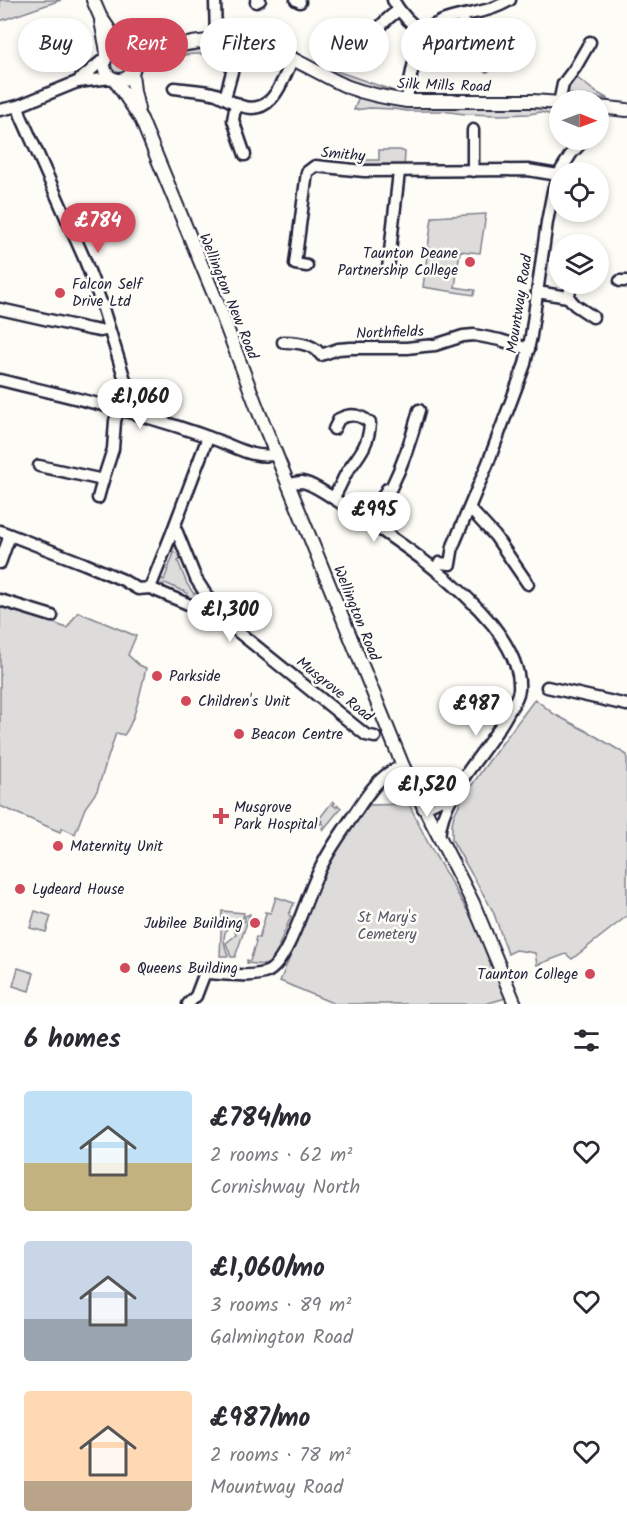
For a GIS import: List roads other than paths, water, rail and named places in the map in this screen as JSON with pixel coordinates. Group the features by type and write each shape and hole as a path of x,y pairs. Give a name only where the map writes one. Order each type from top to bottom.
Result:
{"main road":[{"path":"93,0 105,23"},
{"path":"100,16 105,41"},
{"name":"Silk Mills Road","path":"297,60 362,92 407,101 549,102"},
{"path":"106,72 112,79 124,79 132,72"},
{"name":"Wellington New Road","path":"132,72 141,119 289,485"},
{"name":"Wellington New Road","path":"112,79 141,119"},
{"path":"609,110 627,110"},
{"name":"Wellington Road","path":"289,485 403,766 478,913 515,1004"}],"street":[{"path":"215,0 215,18"},
{"path":"451,18 494,8 510,0"},
{"path":"387,18 396,5 406,18"},
{"path":"562,90 563,84 590,42"},
{"path":"77,82 105,58"},
{"path":"179,92 208,92 248,108 258,107 271,100 287,72"},
{"path":"407,101 412,72"},
{"path":"225,98 230,73"},
{"path":"0,110 18,106 77,82 112,79"},
{"path":"236,104 233,120 245,149"},
{"path":"18,106 84,258 101,302 125,380 126,389 115,421 112,449 98,498"},
{"path":"473,130 473,171"},
{"name":"Smithy","path":"307,266 290,264 307,172 315,166 354,171 528,170 549,174"},
{"path":"389,269 399,172"},
{"name":"Mountway Road","path":"439,563 450,564 453,546 525,364 549,212"},
{"path":"537,292 568,297 575,305 593,317"},
{"path":"0,309 100,331 110,329"},
{"name":"Northfields","path":"283,342 296,338 317,349 323,360 338,349 407,348 435,345 452,338 474,335 529,349"},
{"path":"0,380 121,409 255,455 276,454"},
{"path":"369,522 400,470 409,448 419,410"},
{"path":"336,421 352,415 359,416 370,423 382,423"},
{"path":"333,498 361,453 368,436 370,423"},
{"path":"150,588 208,437"},
{"path":"39,466 103,480"},
{"path":"289,485 304,483 333,498 407,548 459,590 492,624 506,644 517,672 519,693 504,721 447,804 440,825 439,838"},
{"path":"469,510 495,536 528,584"},
{"name":"Musgrove Road","path":"172,530 177,532 196,579 221,618"},
{"path":"0,563 5,533"},
{"name":"Musgrove Road","path":"5,533 104,576 124,581 138,589 150,588 221,618 366,735 375,737"},
{"path":"0,600 52,616"},
{"path":"547,687 627,705"},
{"path":"188,1004 196,996 204,975 207,973 255,975 265,973 276,966 289,943 316,878 339,836 372,788 391,772 403,766"},
{"path":"425,811 454,792"},
{"path":"425,811 447,804"}],"place":[{"name":"Taunton Deane Partnership College","path":"470,262"},
{"name":"Falcon Self Drive Ltd","path":"60,293"},
{"name":"Parkside","path":"157,676"},
{"name":"Children's Unit","path":"186,701"},
{"name":"Beacon Centre","path":"239,734"},
{"name":"Musgrove Park Hospital","path":"221,816"},
{"name":"Maternity Unit","path":"58,846"},
{"name":"Lydeard House","path":"20,889"},
{"name":"Jubilee Building","path":"255,923"},
{"name":"Queens Building","path":"125,968"},
{"name":"Taunton College","path":"590,974"}],"park label":[{"name":"St Mary's Cemetery","path":"387,926"}]}
